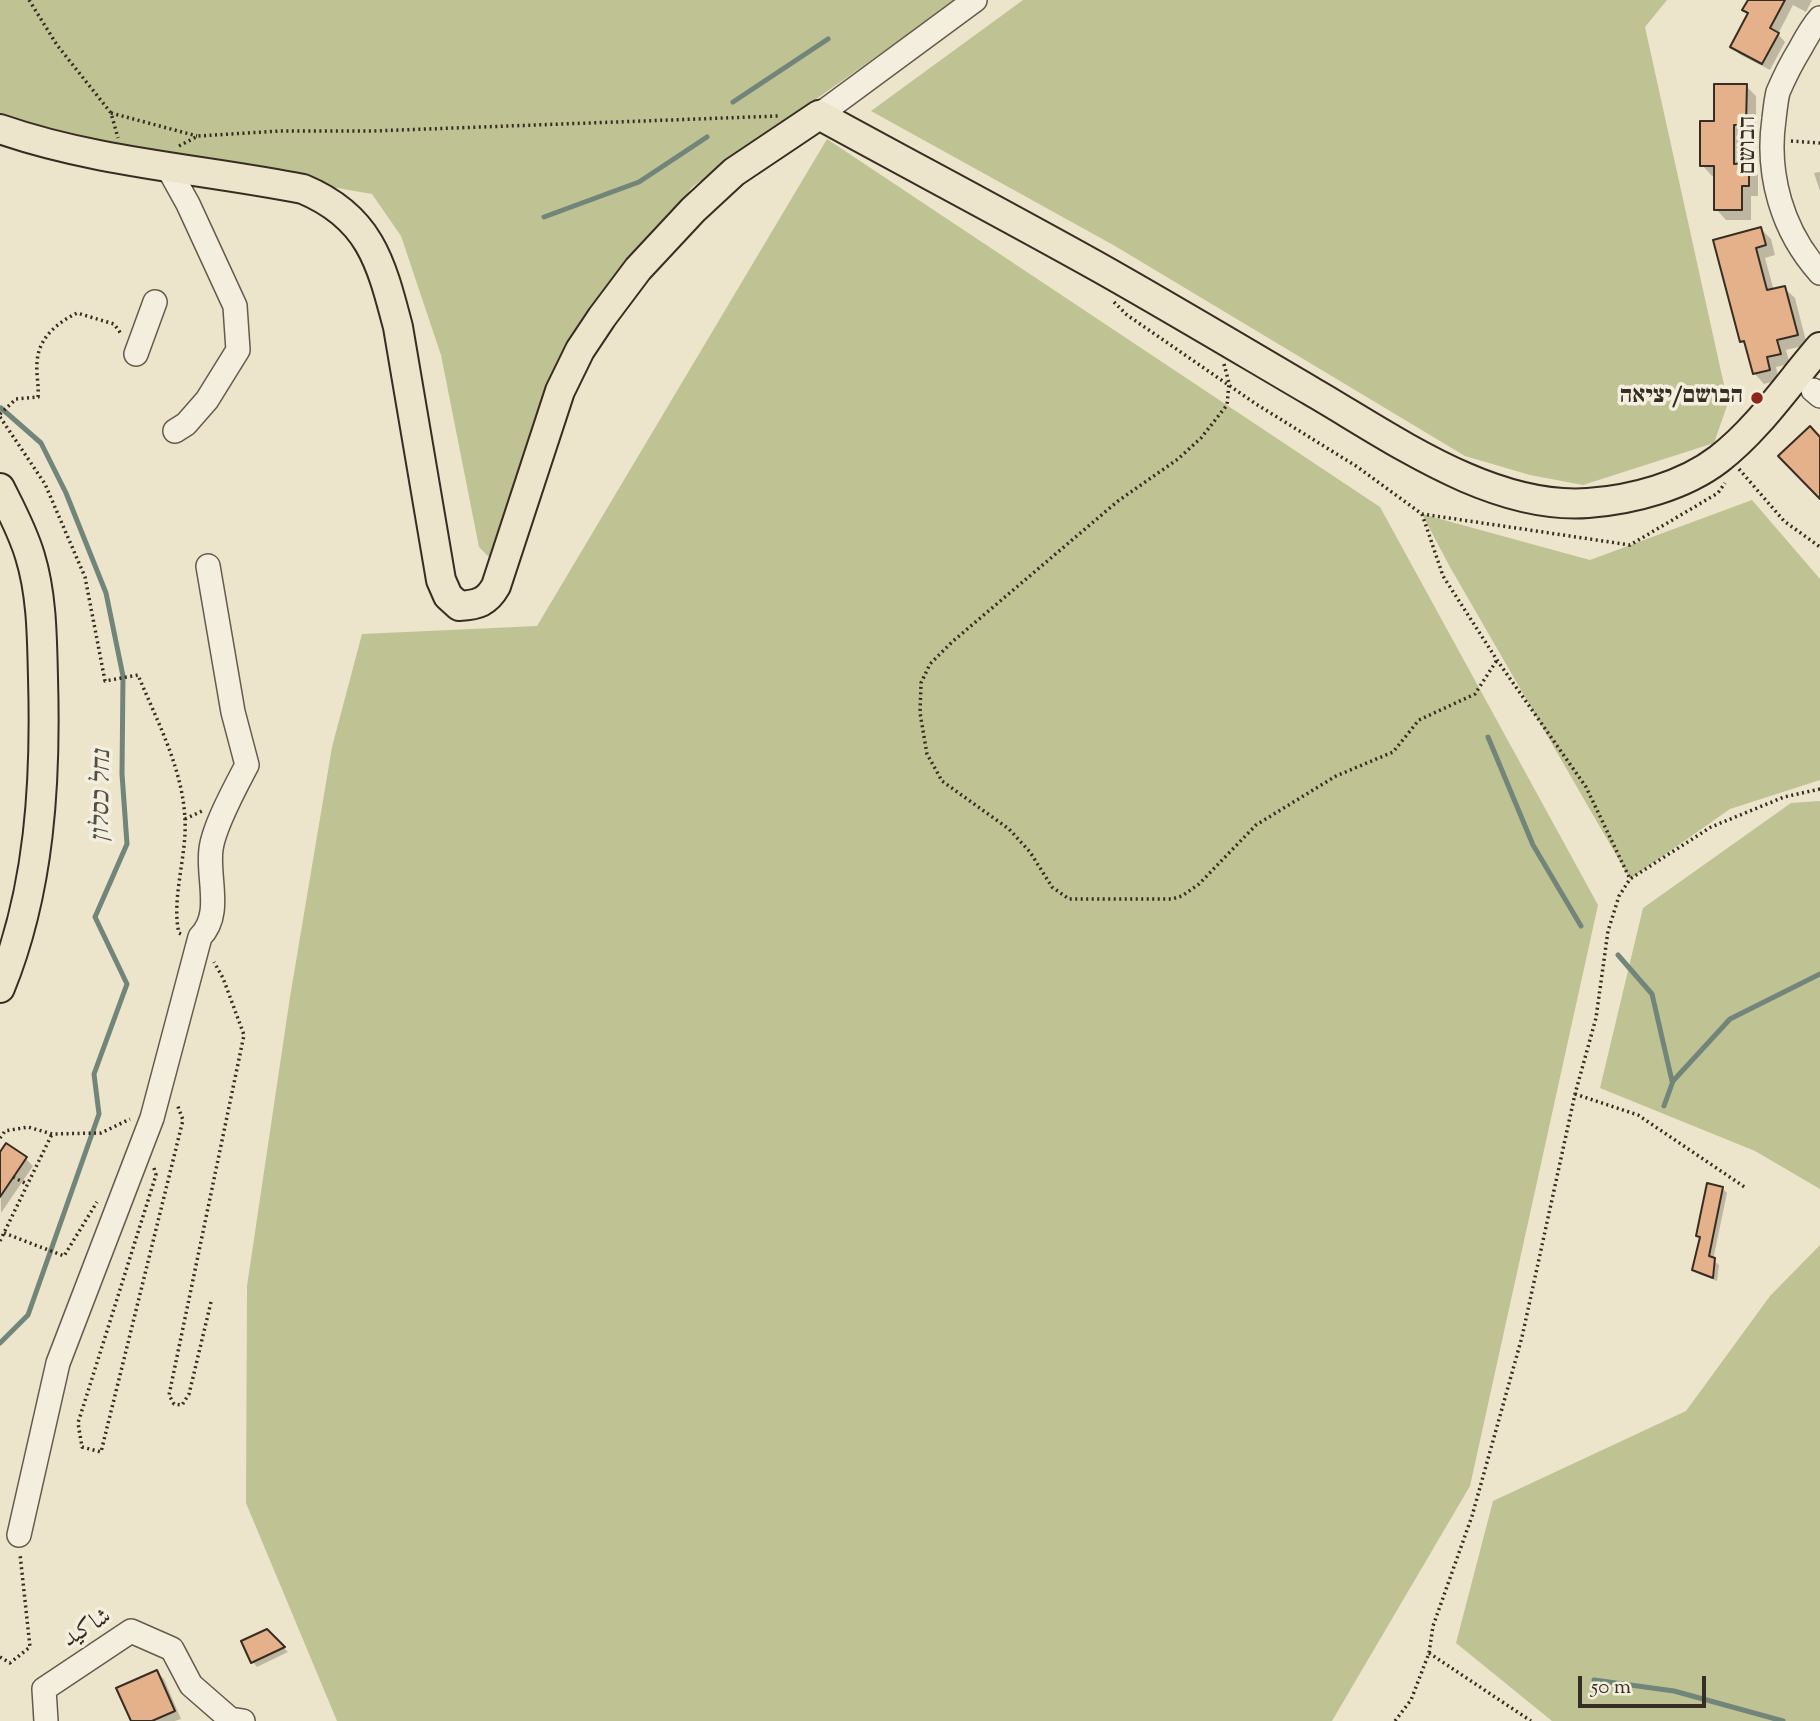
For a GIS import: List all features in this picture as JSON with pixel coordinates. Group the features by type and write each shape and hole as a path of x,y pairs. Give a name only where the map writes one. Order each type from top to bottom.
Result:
{"main road":[{"path":"0,129 48,144 124,160 172,158 303,189 327,199 346,214 367,238 379,261 398,327 442,580 448,596 459,606 476,605 489,599 496,586 560,391 580,349 602,317 638,269 693,209 734,172 819,115 1100,269 1425,457 1505,492 1543,501 1587,503 1634,496 1701,472 1748,433 1820,347"},
{"path":"0,488 31,557 37,586 42,636 45,736 40,818 29,892 22,930 0,988"}],"street":[{"path":"819,115 975,0"},
{"name":"הבושם","path":"1820,18 1795,57 1778,94 1772,140 1773,173 1780,204 1792,232 1820,273"},
{"path":"172,158 188,204 235,306 238,350 207,400 186,424 175,431"},
{"path":"136,354 155,302"},
{"path":"19,1535 58,1363 152,1118 200,937 209,929 212,914 211,848 230,797 247,765 233,712 208,566"},
{"name":"شاكيد","path":"46,1721 44,1689 131,1631 172,1648 191,1685 230,1719 243,1721"}],"path":[{"path":"29,0 57,45 111,113 124,160"},
{"path":"111,113 198,136 281,131 373,131 779,116"},
{"path":"172,158 198,136"},
{"path":"1772,140 1820,143"},
{"path":"1100,269 1109,298 1127,316 1229,383 1256,404 1356,466 1422,514 1443,576 1496,660 1586,787 1630,879"},
{"path":"136,354 114,324 77,313 55,326 40,348 37,361 38,397 16,399 0,415 46,484 85,577 105,681 138,675 181,785 186,819 185,853 176,920 179,933 187,938 200,937 223,978 244,1035 170,1395 174,1404 182,1405 189,1394 211,1302"},
{"path":"1216,336 1229,383 1227,405 1201,438 1178,459 1118,501 952,642 930,664 921,683 920,713 928,754 942,781 1009,829 1030,852 1052,887 1069,899 1172,899 1182,896 1199,884 1256,825 1336,776 1394,752 1419,720 1475,694 1496,660"},
{"path":"1736,465 1784,521 1820,547"},
{"path":"1395,1721 1411,1700 1429,1653 1433,1626 1472,1516 1522,1338 1575,1094 1596,1018 1608,932 1619,897 1630,879 1712,827 1784,797 1820,789"},
{"path":"153,1164 156,1175 78,1423 82,1447 101,1452 183,1120 164,1072"},
{"path":"1575,1094 1638,1115 1746,1188"},
{"path":"0,1138 5,1131 28,1127 52,1134 101,1133 138,1116 152,1118"},
{"path":"0,1241 52,1134"},
{"path":"13,1177 27,1184"},
{"path":"4,1233 64,1256 103,1194 124,1191"},
{"path":"0,1657 10,1663 30,1647 19,1535"},
{"path":"1429,1653 1531,1721"}],"green space":[{"path":"0,0 956,0 692,187 572,351 494,562 479,547 441,355 401,236 372,194 90,145 0,117"},
{"path":"1023,0 1667,0 1645,27 1728,403 1714,443 1583,485 1530,475 1465,456 1115,246 871,111"},
{"path":"827,139 1380,507 1598,905 1470,1486 1332,1721 337,1721 246,1503 247,1286 290,997 332,747 362,634 537,626"},
{"path":"1752,500 1820,579 1820,780 1730,809 1630,879 1422,514 1590,560"},
{"path":"1820,801 1820,1189 1755,1151 1600,1088 1643,908 1791,803"},
{"path":"1820,1245 1820,1721 1552,1721 1456,1643 1493,1501 1686,1411 1770,1296"}],"building":[{"path":"1748,0 1785,0 1770,28 1779,33 1762,64 1730,47 1748,13 1742,10"},
{"path":"1714,84 1747,84 1746,125 1734,125 1734,164 1749,163 1749,186 1742,186 1742,210 1714,210 1714,166 1700,166 1700,121 1714,121"},
{"path":"1761,227 1766,245 1756,248 1767,290 1785,286 1798,335 1777,340 1781,354 1767,357 1770,370 1753,374 1744,341 1740,342 1713,240"},
{"path":"1810,426 1820,437 1820,499 1778,456"},
{"path":"6,1143 27,1157 0,1197 0,1152"},
{"path":"1707,1183 1723,1187 1709,1256 1715,1258 1713,1278 1692,1270 1700,1237 1696,1236"},
{"path":"267,1629 285,1647 251,1663 241,1641"},
{"path":"157,1670 175,1711 152,1721 131,1721 116,1688"}],"waterway":[{"path":"733,102 828,39"},
{"path":"544,217 639,182 707,137"},
{"name":"נחל כסלון","path":"0,1343 28,1315 99,1114 94,1074 127,984 95,917 127,844 122,774 123,676 106,593 66,493 41,443 1,408"},
{"path":"1488,737 1533,845 1581,926"},
{"path":"1618,955 1652,994 1672,1081"},
{"path":"1664,1106 1673,1081 1730,1019 1820,974"},
{"path":"1594,1680 1674,1691 1783,1721"}],"place":[{"name":"הבושם/יציאה","path":"1757,398"}]}
